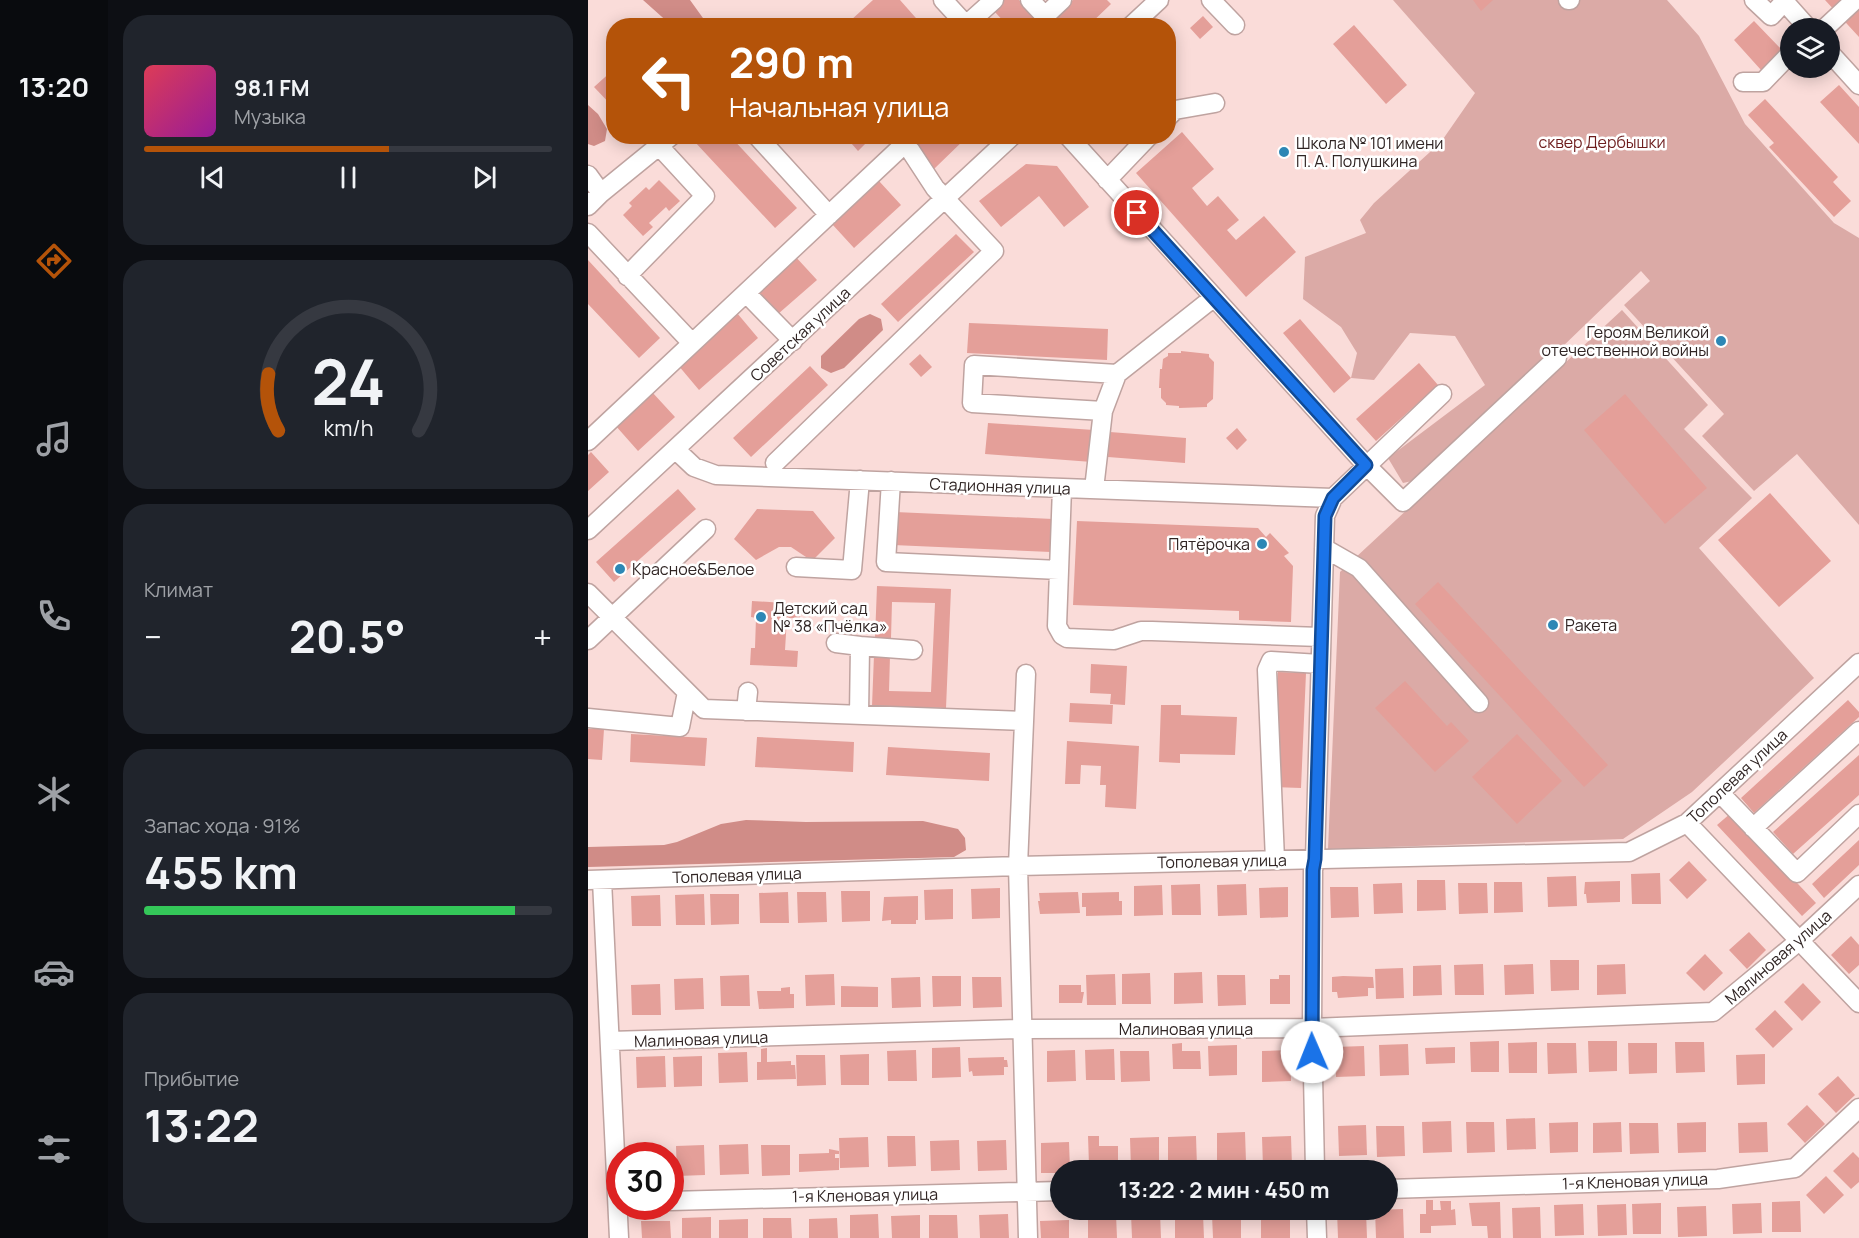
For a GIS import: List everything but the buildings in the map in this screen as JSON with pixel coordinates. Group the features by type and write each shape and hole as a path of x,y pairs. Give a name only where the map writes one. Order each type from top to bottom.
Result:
{"street":[{"path":"943,0 960,18"},
{"path":"974,18 994,0"},
{"path":"1030,0 1045,16 1062,0"},
{"path":"1211,0 1235,25"},
{"path":"1754,0 1771,16 1783,1 1799,18"},
{"path":"1836,18 1855,0"},
{"path":"1138,18 1151,2"},
{"path":"1743,82 1763,82 1780,64"},
{"path":"1840,64 1859,85"},
{"path":"1176,110 1215,102"},
{"path":"588,206 661,144"},
{"path":"627,276 705,196 667,144"},
{"path":"764,144 829,215"},
{"path":"589,435 746,293 901,144"},
{"path":"775,463 994,251 935,188 909,144"},
{"name":"Советская улица","path":"588,530 1003,144"},
{"path":"1075,144 1366,465 1404,502 1557,358"},
{"path":"1107,180 1141,144"},
{"path":"588,175 601,193"},
{"path":"588,233 692,343"},
{"path":"746,293 793,340"},
{"path":"1094,489 1103,411 1117,374 1213,298"},
{"path":"1103,411 972,403 974,365 1117,374"},
{"path":"1315,1160 1312,1028 1313,870 1325,516 1333,498 1442,394"},
{"name":"Стадионная улица","path":"676,450 694,468 716,475 1333,498"},
{"path":"796,567 852,570 860,480"},
{"path":"891,482 886,561 1059,570"},
{"path":"1062,488 1057,626 1062,635 1067,638 1114,640 1141,631 1152,630 1320,637"},
{"path":"588,640 706,529"},
{"path":"1324,548 1359,568 1479,703"},
{"path":"588,593 704,709 1024,721"},
{"path":"836,643 913,650"},
{"path":"859,715 860,645"},
{"path":"1275,860 1267,670 1271,662 1320,664"},
{"name":"Тополевая улица","path":"595,880 1018,866 1629,852 1687,824 1859,663"},
{"path":"1026,674 1018,866 1028,1238"},
{"path":"588,718 680,727 687,692"},
{"path":"746,711 748,692"},
{"path":"1753,828 1859,730"},
{"path":"1720,793 1797,873 1859,814"},
{"path":"1687,824 1859,1003"},
{"name":"Малиновая улица","path":"595,880 610,1041 616,1142"},
{"name":"Малиновая улица","path":"610,1041 1022,1029 1312,1028 1713,1012 1799,941 1859,885"},
{"name":"1-я Кленовая улица","path":"1398,1189 1718,1179 1795,1168 1859,1108"},
{"name":"1-я Кленовая улица","path":"684,1201 1050,1191"},
{"name":"Малиновая улица","path":"619,1220 619,1238"},
{"path":"1316,1220 1317,1238"}],"green space":[{"name":"сквер Дербышки","path":"1393,0 1667,0 1699,36 1745,124 1834,223 1859,238 1859,525 1797,454 1754,491 1702,436 1724,414 1624,305 1650,281 1641,271 1426,478 1403,483 1388,458 1485,385 1455,336 1410,333 1374,380 1351,378 1357,353 1341,327 1303,299 1305,257 1366,233 1360,220 1374,203 1441,142 1475,93"},
{"name":"Ракета","path":"1622,310 1708,405 1684,429 1752,498 1699,548 1814,678 1692,792 1623,839 1328,849 1340,572"}],"shaded area":[{"path":"643,0 690,0 703,18 663,18"},
{"path":"588,105 598,114 606,127 606,135 605,141 594,146 588,144"},
{"path":"870,314 881,319 883,330 844,368 831,373 821,368 821,356 859,319"},
{"path":"746,820 923,821 958,829 965,838 966,850 954,857 588,867 588,847 664,845 721,824"}],"place":[{"name":"Школа № 101 имени П. А. Полушкина","path":"1284,152"},
{"name":"Героям Великой отечественной войны","path":"1721,341"},
{"name":"Пятёрочка","path":"1262,544"},
{"name":"Красное&Белое","path":"620,569"},
{"name":"Детский сад № 38 «Пчёлка»","path":"761,617"},
{"name":"Ракета","path":"1553,625"}],"route":[{"path":"1137,213 1366,465 1333,498 1325,516 1313,870 1312,1052"}]}
